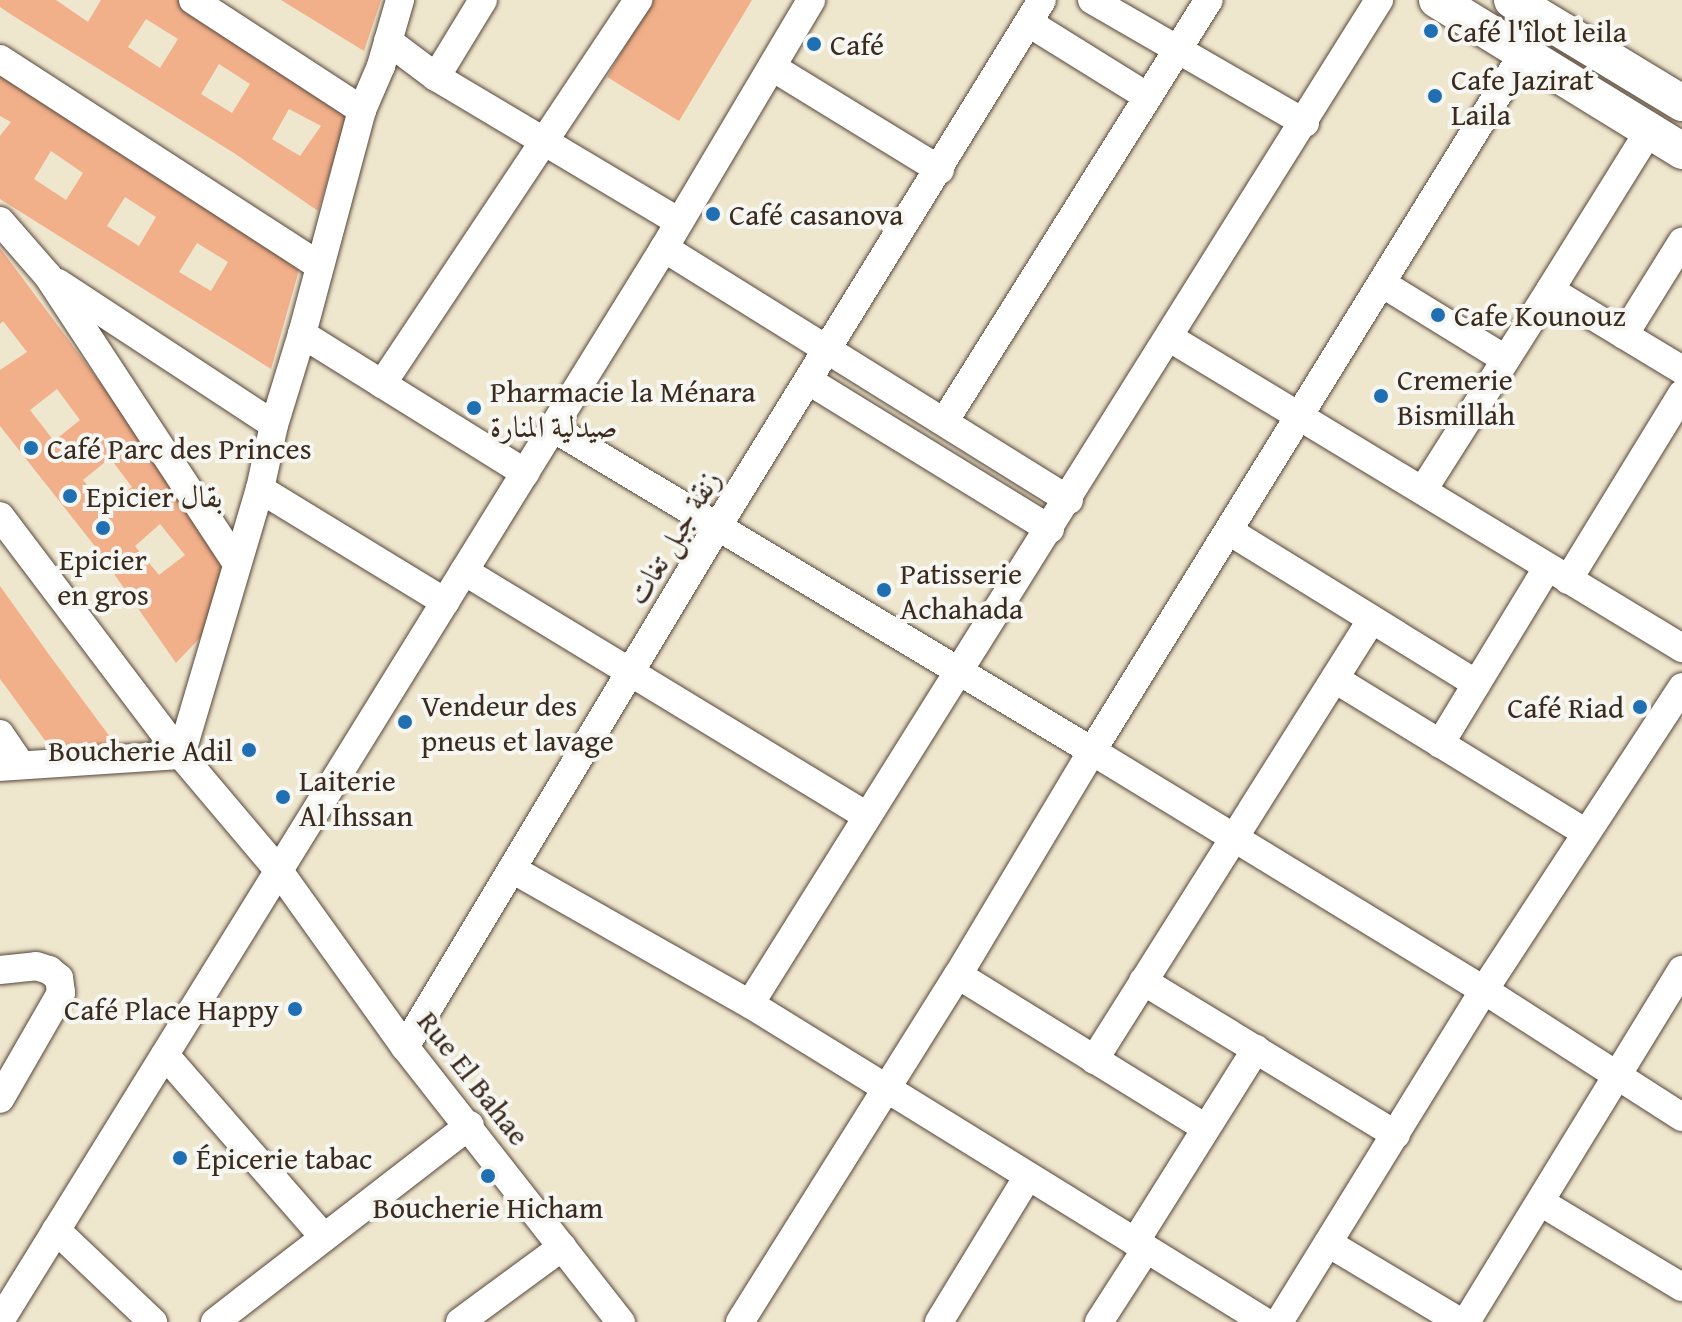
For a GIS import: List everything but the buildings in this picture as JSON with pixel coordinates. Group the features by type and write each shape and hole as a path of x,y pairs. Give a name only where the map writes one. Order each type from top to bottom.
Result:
{"street":[{"path":"193,0 362,110"},
{"path":"0,734 10,766 181,755 260,489 274,425 302,334 362,110 400,0"},
{"path":"436,77 483,0"},
{"path":"382,384 638,0"},
{"path":"0,1321 664,248 811,0"},
{"path":"1092,0 1305,123"},
{"path":"944,422 1209,0"},
{"path":"750,1004 958,669 1069,500 1379,0"},
{"path":"1437,0 1682,151"},
{"path":"1512,0 1682,103"},
{"path":"1036,12 1148,97"},
{"name":"زنقة جبل تغات","path":"405,1047 716,529 1036,12"},
{"path":"388,41 436,77 679,222"},
{"path":"740,1322 958,975 1092,751 1524,52"},
{"path":"0,59 320,266"},
{"path":"772,67 940,170"},
{"path":"1423,490 1649,131"},
{"path":"0,221 48,276 237,564"},
{"path":"1624,335 1682,242"},
{"path":"664,248 1069,500"},
{"path":"48,276 274,425"},
{"path":"1383,284 1505,359"},
{"path":"1550,290 1682,370"},
{"path":"302,334 525,473"},
{"path":"1170,338 1302,415 1682,648"},
{"path":"809,381 1050,529"},
{"path":"1440,744 1477,684 1558,574 1682,394"},
{"path":"553,428 716,529 958,669 1484,990 1682,1117"},
{"path":"260,489 445,602"},
{"name":"Rue El Bahae","path":"0,516 181,755 279,871 405,1047 470,1125 621,1322"},
{"path":"1229,531 1477,684"},
{"path":"464,571 866,815"},
{"path":"1094,1060 1372,619"},
{"path":"1335,679 1586,833"},
{"path":"1279,1322 1484,990 1682,687"},
{"path":"512,869 750,1004 1265,1322"},
{"path":"0,970 36,966 49,970 59,978 61,993 0,1099"},
{"path":"1328,1243 1463,1322 1542,1203 1682,970"},
{"path":"958,975 1206,1128"},
{"path":"1143,981 1396,1135"},
{"path":"1099,1322 1206,1128 1256,1049"},
{"path":"165,1055 324,1237"},
{"path":"215,1322 470,1125"},
{"path":"939,1322 1028,1176"},
{"path":"1542,1203 1682,1287"},
{"path":"56,1230 153,1322"},
{"path":"460,1322 562,1247"}],"place":[{"name":"Café l'îlot leila","path":"1431,31"},
{"name":"Café","path":"814,44"},
{"name":"Cafe Jazirat Laila","path":"1435,96"},
{"name":"Café casanova","path":"713,214"},
{"name":"Cafe Kounouz","path":"1438,315"},
{"name":"Cremerie Bismillah","path":"1381,396"},
{"name":"Pharmacie la Ménara صيدلية المنارة","path":"474,408"},
{"name":"Café Parc des Princes","path":"31,448"},
{"name":"Epicier بقال","path":"70,496"},
{"name":"Epicier en gros","path":"103,528"},
{"name":"Patisserie Achahada","path":"884,590"},
{"name":"Café Riad","path":"1640,707"},
{"name":"Vendeur des pneus et lavage","path":"405,722"},
{"name":"Boucherie Adil","path":"249,750"},
{"name":"Laiterie Al Ihssan","path":"283,797"},
{"name":"Café Place Happy","path":"295,1009"},
{"name":"Épicerie tabac","path":"180,1158"},
{"name":"Boucherie Hicham","path":"488,1176"}]}
